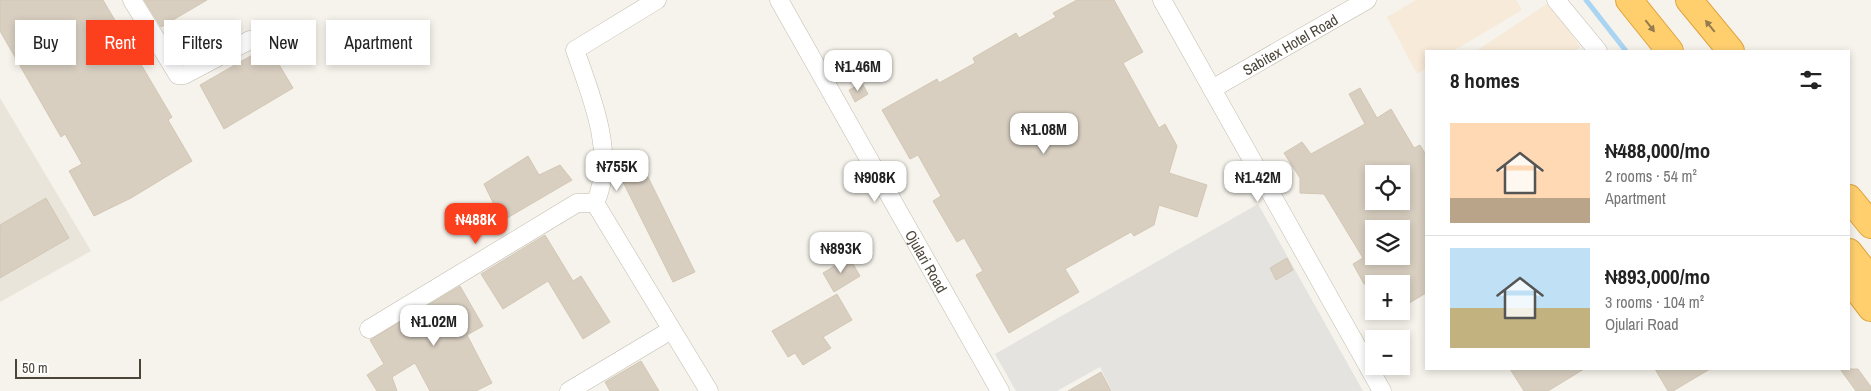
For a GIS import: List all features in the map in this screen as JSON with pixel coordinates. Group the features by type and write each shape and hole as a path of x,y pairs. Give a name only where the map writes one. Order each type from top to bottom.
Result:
{"highway":[{"path":"1630,0 1669,50"},
{"path":"1689,0 1730,50"},
{"path":"1850,199 1871,225"},
{"path":"1850,253 1871,280"},
{"path":"1850,280 1871,308"}],"street":[{"path":"132,0 178,75 184,76 250,40"},
{"path":"595,203 601,189 604,174 596,107 575,50 656,0"},
{"name":"Ojulari Road","path":"779,0 1000,391"},
{"path":"1162,0 1382,391"},
{"name":"Sabitex Hotel Road","path":"1212,89 1367,0"},
{"path":"1556,0 1597,50"},
{"path":"368,328 577,203 595,203"},
{"path":"595,203 709,391"},
{"path":"569,391 671,330"}],"shaded area":[{"path":"1416,0 1516,0 1522,10 1455,50 1425,50 1425,69 1417,74 1387,17"},
{"path":"1550,2 1580,47 1576,50 1478,50"},
{"path":"0,98 91,251 0,302"},
{"path":"1258,204 1363,391 1112,391 1100,367 1057,391 1016,391 995,354"}],"building":[{"path":"0,0 103,0 115,20 86,20 86,65 141,65 172,117 168,120 192,161 131,198 94,216 69,171 82,164 65,134 61,137 20,65 76,65 76,20 15,20 15,57 0,31"},
{"path":"144,0 207,0 173,20 164,20 164,25 161,27"},
{"path":"1077,0 1114,0 1143,52 1123,63 1159,128 1165,124 1177,146 1169,173 1207,185 1197,217 1159,205 1154,225 1134,236 1131,232 1065,269 1079,292 1009,333 976,275 983,271 964,238 957,242 933,201 941,196 918,155 910,159 882,110 937,79 939,83 975,63 973,58 1016,33 1019,38 1056,17 1053,13"},
{"path":"251,56 251,65 279,65 293,88 224,129 200,85 235,65 241,65 241,61"},
{"path":"862,83 868,94 855,102 849,90"},
{"path":"1360,88 1377,118 1391,109 1414,148 1420,145 1425,153 1425,294 1410,303 1410,275 1365,275 1364,284 1353,264 1363,258 1324,194 1300,193 1300,178 1284,153 1302,142 1311,154 1365,124 1349,94"},
{"path":"528,156 539,175 560,165 572,180 502,221 484,184"},
{"path":"643,167 695,272 673,282 621,178"},
{"path":"46,198 69,238 0,278 0,225"},
{"path":"545,235 573,281 581,276 610,322 583,339 548,281 503,309 481,274"},
{"path":"849,257 860,276 834,292 823,273"},
{"path":"1287,258 1293,270 1276,280 1270,268"},
{"path":"460,286 483,326 467,335 492,383 476,391 430,391 415,363 392,377 397,391 377,391 367,375 384,364 370,340"},
{"path":"837,294 852,320 823,337 831,348 803,365 795,353 788,357 772,331"},
{"path":"641,361 659,391 610,391 605,382"},
{"path":"1858,369 1871,387 1871,391 1856,391 1841,370"},
{"path":"1511,370 1582,370 1548,391 1524,391"},
{"path":"1656,370 1708,370 1673,391 1668,391"},
{"path":"1101,372 1111,391 1068,391"}],"waterway":[{"path":"1586,0 1625,50"}]}
